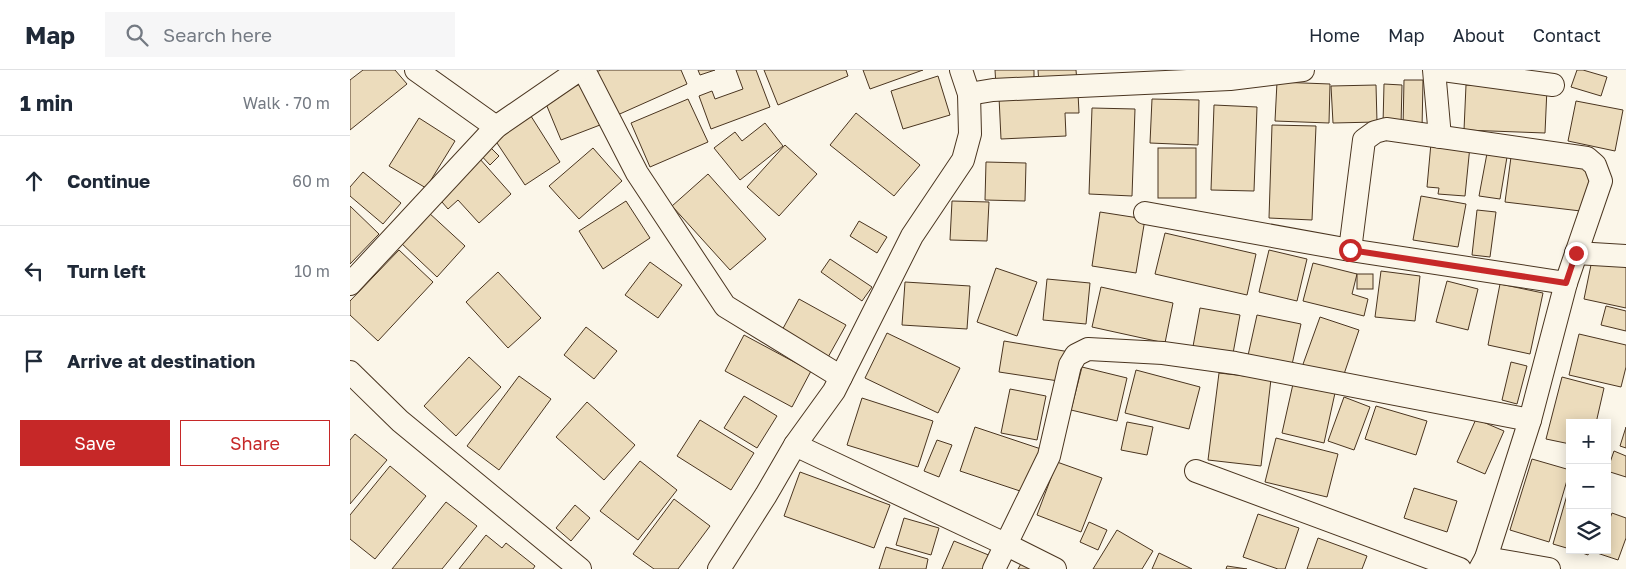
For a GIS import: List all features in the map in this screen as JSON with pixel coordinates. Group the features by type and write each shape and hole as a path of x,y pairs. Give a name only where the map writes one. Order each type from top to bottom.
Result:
{"street":[{"path":"416,70 496,127"},
{"path":"350,284 496,127 579,70"},
{"path":"584,70 637,173 726,306 841,377"},
{"path":"719,569 795,445 834,392 912,236 963,160 970,134 969,94 961,70"},
{"path":"969,94 993,90 1147,77 1230,79 1303,70"},
{"path":"1434,70 1440,137"},
{"path":"1443,70 1553,85"},
{"path":"1350,250 1364,140 1374,132 1386,129 1588,158 1594,164 1601,181 1566,283 1530,420 1483,564 1549,569"},
{"path":"1145,213 1350,250 1566,283"},
{"path":"1576,253 1626,256"},
{"path":"994,569 1049,456 1070,365 1076,355 1088,349 1163,353 1234,363 1530,420"},
{"path":"350,372 400,420 580,569"},
{"path":"795,445 1055,569"},
{"path":"1196,471 1460,569"}],"building":[{"path":"363,70 395,70 407,84 350,130 350,80"},
{"path":"601,70 681,70 687,84 613,117 593,73"},
{"path":"698,70 715,70 700,75"},
{"path":"736,70 756,70 770,107 711,129 699,96 712,91 715,99 743,89"},
{"path":"764,70 846,70 848,76 778,105"},
{"path":"863,70 923,70 870,89"},
{"path":"995,70 1034,70 1034,84 996,86"},
{"path":"1038,70 1076,70 1077,82 1039,84"},
{"path":"1577,70 1607,77 1601,96 1571,87"},
{"path":"938,76 950,115 903,129 891,91"},
{"path":"1404,80 1423,80 1422,129 1403,128"},
{"path":"1277,82 1330,84 1329,123 1275,121"},
{"path":"583,83 600,125 561,140 544,99"},
{"path":"1384,84 1402,85 1401,125 1383,124"},
{"path":"1376,85 1377,122 1333,123 1331,86"},
{"path":"1466,85 1547,88 1545,133 1464,130"},
{"path":"1078,93 1079,113 1065,113 1066,136 1001,139 999,97"},
{"path":"688,99 708,142 650,167 631,123"},
{"path":"1152,99 1199,100 1198,145 1150,143"},
{"path":"1576,101 1623,110 1615,151 1568,141"},
{"path":"1214,105 1257,107 1254,191 1211,190"},
{"path":"1092,108 1135,109 1132,196 1089,194"},
{"path":"529,113 560,162 525,185 493,137"},
{"path":"856,113 920,165 894,196 830,145"},
{"path":"419,118 455,141 426,188 389,166"},
{"path":"765,123 783,146 740,180 714,148 735,132 742,141"},
{"path":"1272,125 1316,126 1312,220 1269,218"},
{"path":"486,143 499,156 490,165 478,152"},
{"path":"1431,143 1470,146 1465,196 1438,194 1439,188 1427,187"},
{"path":"785,145 817,174 779,216 747,187"},
{"path":"593,148 622,181 579,219 549,186"},
{"path":"1158,148 1196,148 1196,198 1158,198"},
{"path":"1488,148 1508,151 1500,199 1479,196"},
{"path":"1511,157 1595,167 1589,212 1505,202"},
{"path":"479,158 511,194 479,223 458,200 448,209 436,195"},
{"path":"986,162 1026,163 1025,201 985,200"},
{"path":"363,172 401,203 383,224 350,196 350,187"},
{"path":"708,174 766,239 730,270 672,206"},
{"path":"1421,196 1466,204 1458,247 1413,240"},
{"path":"626,201 650,238 603,269 579,231"},
{"path":"952,201 989,202 987,241 950,240"},
{"path":"350,206 379,234 350,264"},
{"path":"1477,210 1496,212 1490,257 1472,255"},
{"path":"428,212 465,246 437,277 400,242"},
{"path":"1100,212 1145,219 1136,273 1092,266"},
{"path":"859,221 887,237 877,253 850,236"},
{"path":"1165,233 1256,254 1247,295 1155,274"},
{"path":"399,250 433,282 378,341 350,315 350,301"},
{"path":"1269,250 1307,259 1297,301 1259,292"},
{"path":"830,259 872,287 862,301 821,272"},
{"path":"1592,260 1626,267 1626,308 1584,299"},
{"path":"650,262 682,285 658,318 625,295"},
{"path":"1313,263 1357,274 1352,294 1368,299 1364,316 1303,301"},
{"path":"996,268 1037,282 1017,336 977,322"},
{"path":"1381,271 1420,276 1415,321 1375,317"},
{"path":"498,272 541,318 508,348 466,302"},
{"path":"1357,274 1373,274 1373,289 1357,289"},
{"path":"1047,279 1090,283 1086,324 1043,320"},
{"path":"1447,281 1478,289 1468,330 1436,322"},
{"path":"905,282 970,286 967,329 902,325"},
{"path":"1500,284 1543,293 1530,354 1488,345"},
{"path":"1101,287 1173,303 1165,343 1092,327"},
{"path":"799,299 846,325 827,359 780,334"},
{"path":"1606,306 1626,311 1626,331 1601,325"},
{"path":"1200,308 1240,315 1232,359 1192,352"},
{"path":"1257,315 1301,324 1291,369 1247,360"},
{"path":"1320,317 1359,330 1342,380 1302,367"},
{"path":"586,327 617,351 594,379 564,355"},
{"path":"887,333 960,368 938,413 865,378"},
{"path":"1579,334 1626,345 1626,367 1621,387 1569,375"},
{"path":"744,335 811,371 792,407 725,371"},
{"path":"1004,341 1070,352 1065,382 999,372"},
{"path":"469,357 501,387 456,436 424,406"},
{"path":"1511,362 1527,366 1517,404 1502,400"},
{"path":"1082,367 1127,378 1117,421 1071,410"},
{"path":"1136,370 1200,387 1189,429 1125,413"},
{"path":"1219,373 1271,379 1261,466 1208,460"},
{"path":"519,376 551,399 499,470 467,446"},
{"path":"1562,377 1604,388 1597,419 1566,419 1566,443 1546,439"},
{"path":"1293,384 1335,393 1324,443 1282,433"},
{"path":"1010,389 1046,396 1037,440 1001,433"},
{"path":"744,396 777,416 757,448 724,428"},
{"path":"1344,397 1370,407 1354,450 1328,441"},
{"path":"862,398 933,421 918,467 847,445"},
{"path":"587,402 635,445 604,480 556,437"},
{"path":"1376,406 1427,421 1416,455 1365,439"},
{"path":"1476,419 1504,431 1485,474 1457,462"},
{"path":"700,420 754,453 731,490 677,456"},
{"path":"1127,422 1153,427 1147,455 1121,450"},
{"path":"975,427 1041,449 1026,493 960,471"},
{"path":"1626,427 1626,448 1620,446"},
{"path":"355,434 387,460 350,504 350,440"},
{"path":"1276,438 1338,454 1327,497 1265,482"},
{"path":"937,440 952,445 939,477 924,471"},
{"path":"1614,451 1626,456 1626,477 1611,472 1611,460"},
{"path":"1532,459 1566,469 1566,484 1549,542 1510,530"},
{"path":"640,461 677,490 638,540 600,511"},
{"path":"1057,462 1102,478 1081,532 1037,515"},
{"path":"390,466 426,496 375,559 350,539 350,515"},
{"path":"800,472 890,505 874,548 784,516"},
{"path":"1414,488 1457,501 1447,532 1404,518"},
{"path":"1566,498 1566,548 1553,544"},
{"path":"674,499 710,526 678,569 654,569 633,554"},
{"path":"446,502 477,526 442,569 392,569"},
{"path":"575,505 590,518 571,541 556,528"},
{"path":"1612,513 1626,518 1626,538 1618,560 1600,554 1611,554"},
{"path":"1258,514 1299,528 1285,569 1278,569 1243,557"},
{"path":"904,518 939,528 931,555 896,545"},
{"path":"1089,522 1107,530 1098,550 1080,542"},
{"path":"1117,530 1153,551 1142,569 1093,569"},
{"path":"486,535 502,548 506,543 535,566 533,569 459,569"},
{"path":"1318,538 1367,556 1362,569 1307,569"},
{"path":"954,541 991,556 986,569 942,569"},
{"path":"886,547 928,559 926,569 879,569"},
{"path":"1159,553 1192,569 1152,569"},
{"path":"1022,562 1035,569 1018,569"},
{"path":"1227,566 1247,569 1226,569"}],"route":[{"path":"1350,250 1566,283 1576,253"}]}
